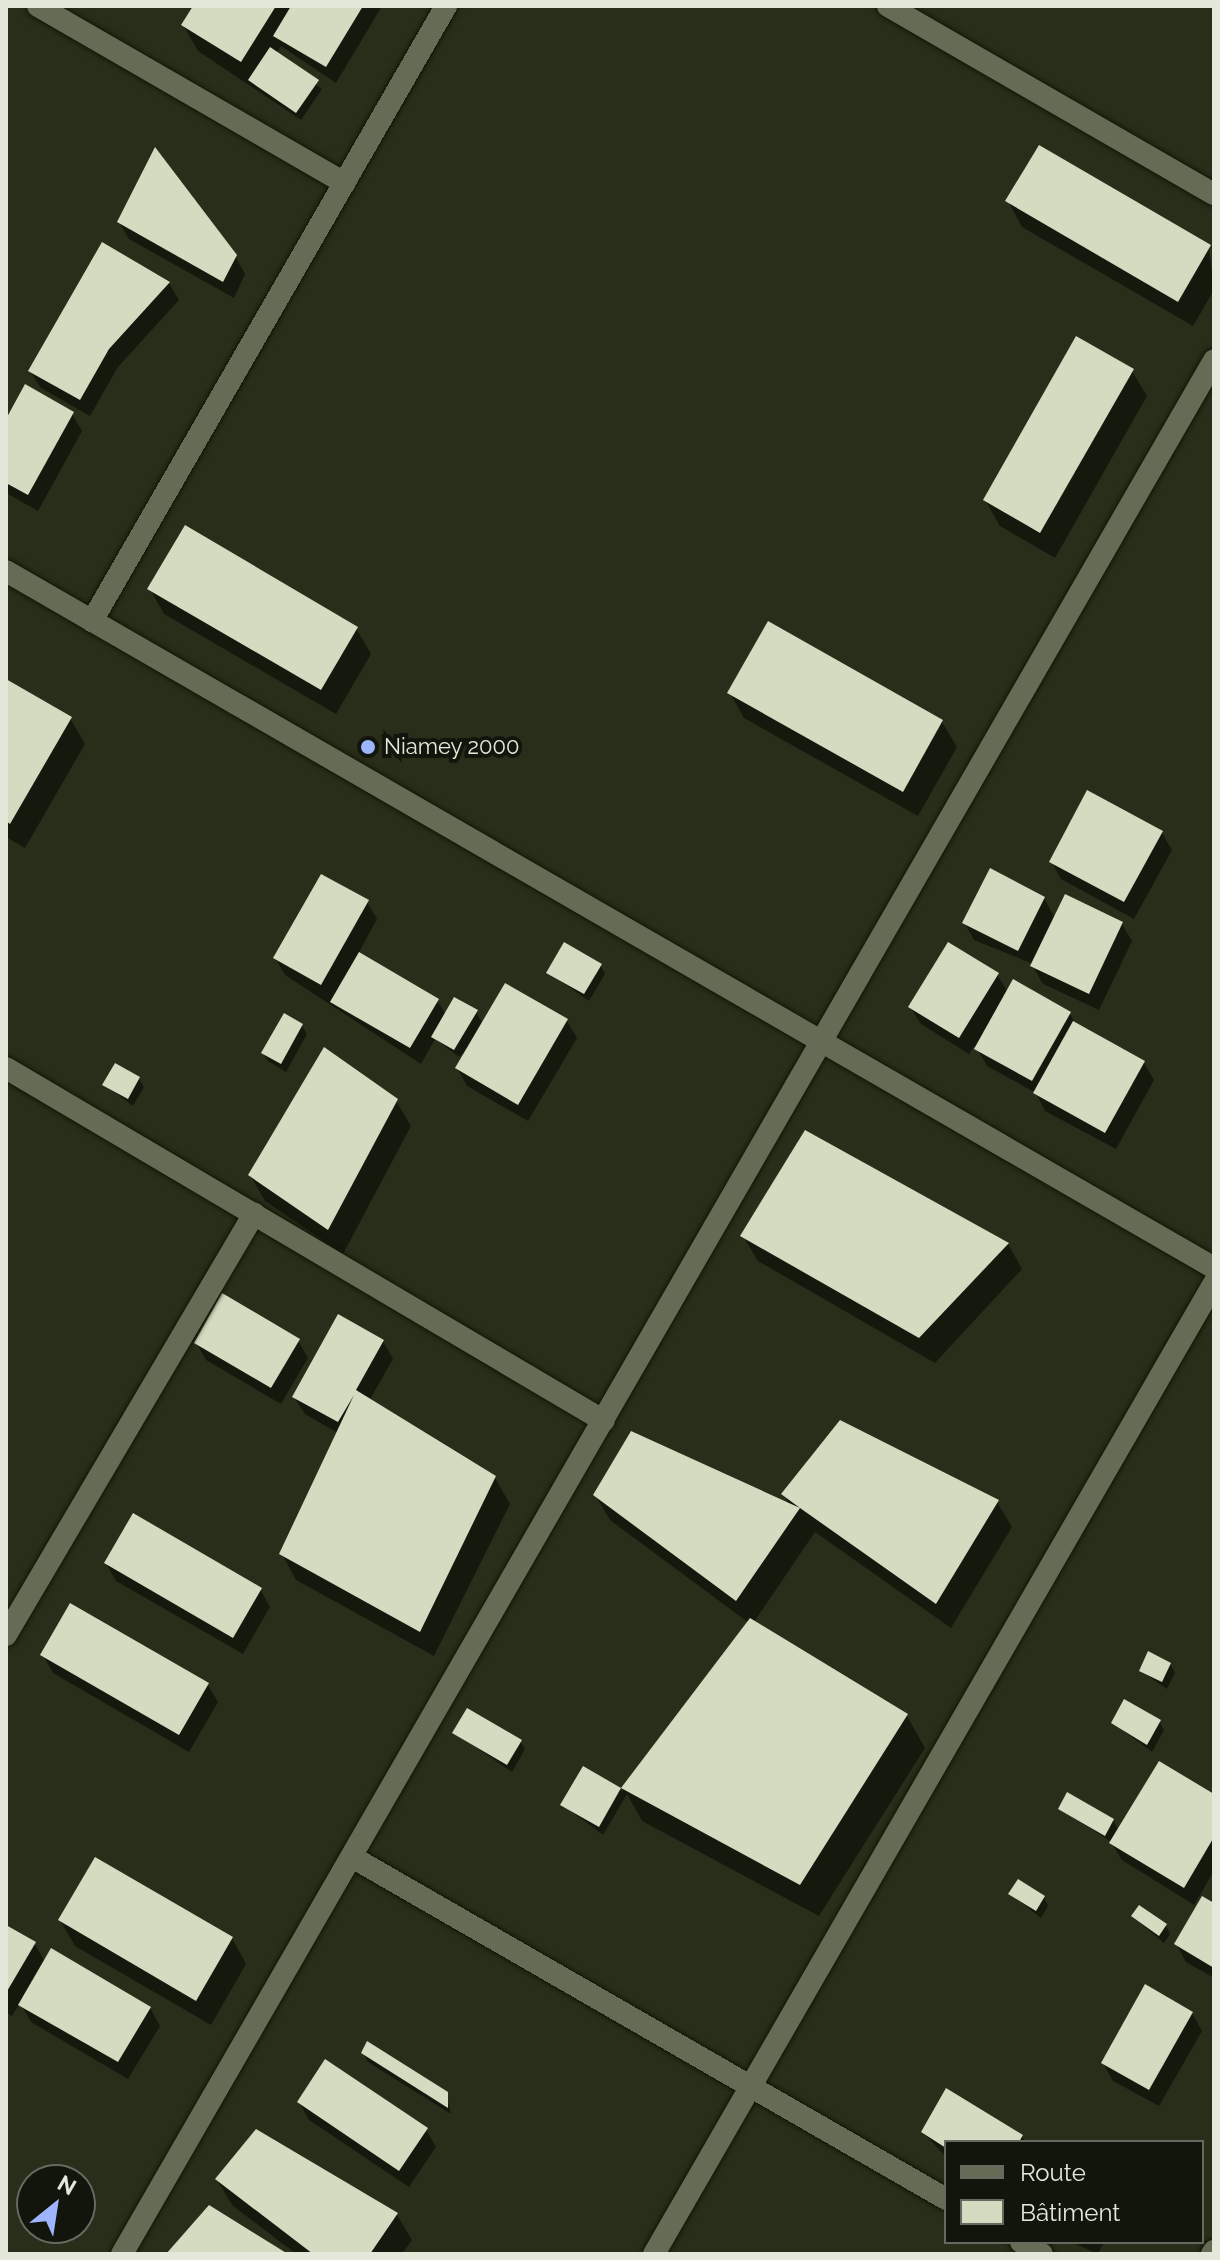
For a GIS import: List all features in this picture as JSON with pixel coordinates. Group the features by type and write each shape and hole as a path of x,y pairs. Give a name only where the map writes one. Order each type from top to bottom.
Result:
{"street":[{"path":"38,6 344,183"},
{"path":"92,621 446,6"},
{"path":"888,6 1214,194"},
{"path":"122,2254 1214,360"},
{"path":"6,571 1214,1268"},
{"path":"6,1068 604,1421"},
{"path":"6,1635 254,1214"},
{"path":"654,2254 1214,1283"},
{"path":"352,1857 944,2198"},
{"path":"1024,2244 1042,2254"}],"building":[{"path":"193,6 276,6 241,62 181,25"},
{"path":"291,6 363,6 326,67 273,36"},
{"path":"270,47 319,80 296,113 248,80"},
{"path":"1039,145 1211,245 1178,302 1005,201"},
{"path":"155,147 237,255 223,282 117,222"},
{"path":"102,242 170,282 109,349 80,400 28,371"},
{"path":"1076,336 1134,369 1040,533 983,500"},
{"path":"25,384 74,412 28,495 6,483 6,419"},
{"path":"185,525 358,627 321,690 147,589"},
{"path":"768,621 943,720 903,792 727,693"},
{"path":"6,679 72,717 10,824 6,821"},
{"path":"1087,790 1163,831 1124,902 1049,862"},
{"path":"990,868 1045,897 1018,951 962,923"},
{"path":"321,874 369,900 321,985 273,958"},
{"path":"1065,894 1123,922 1089,994 1030,966"},
{"path":"564,942 602,964 584,994 546,973"},
{"path":"948,942 999,973 959,1038 908,1007"},
{"path":"359,952 439,999 410,1048 330,1002"},
{"path":"1013,979 1071,1012 1032,1081 974,1049"},
{"path":"505,983 568,1019 518,1105 455,1068"},
{"path":"454,997 478,1010 454,1050 431,1037"},
{"path":"284,1013 303,1024 281,1064 261,1053"},
{"path":"1073,1021 1145,1061 1105,1133 1033,1093"},
{"path":"324,1047 398,1099 328,1230 248,1175"},
{"path":"115,1063 140,1077 128,1099 102,1085"},
{"path":"805,1130 1009,1243 919,1338 740,1236"},
{"path":"222,1293 300,1339 271,1388 194,1343"},
{"path":"338,1314 384,1340 356,1390 496,1476 420,1632 279,1554 354,1395 338,1422 292,1397"},
{"path":"840,1420 999,1500 936,1604 781,1494"},
{"path":"631,1431 800,1508 736,1601 593,1495"},
{"path":"133,1513 262,1588 233,1638 104,1563"},
{"path":"70,1603 209,1683 179,1735 40,1655"},
{"path":"750,1618 908,1714 800,1885 621,1788"},
{"path":"1148,1651 1171,1663 1162,1682 1139,1671"},
{"path":"1124,1699 1161,1720 1147,1745 1111,1723"},
{"path":"467,1708 522,1740 507,1765 452,1733"},
{"path":"1159,1761 1214,1794 1214,1837 1184,1888 1109,1843"},
{"path":"583,1766 621,1788 599,1827 560,1805"},
{"path":"1067,1792 1114,1819 1105,1836 1058,1809"},
{"path":"95,1857 233,1937 196,2001 58,1920"},
{"path":"1018,1879 1045,1896 1036,1911 1008,1894"},
{"path":"1202,1896 1214,1903 1214,1968 1174,1944"},
{"path":"1139,1905 1167,1924 1159,1936 1131,1916"},
{"path":"6,1925 36,1942 6,1993"},
{"path":"51,1948 151,2007 118,2062 18,2005"},
{"path":"1145,1984 1193,2012 1149,2090 1101,2063"},
{"path":"367,2041 448,2092 448,2108 361,2053"},
{"path":"325,2059 428,2128 399,2171 297,2102"},
{"path":"946,2088 1023,2135 1020,2140 944,2140 944,2147 921,2132"},
{"path":"256,2129 398,2213 370,2254 313,2254 215,2179"},
{"path":"209,2205 288,2254 166,2254"}],"place":[{"name":"Niamey 2000","path":"368,747"}]}
